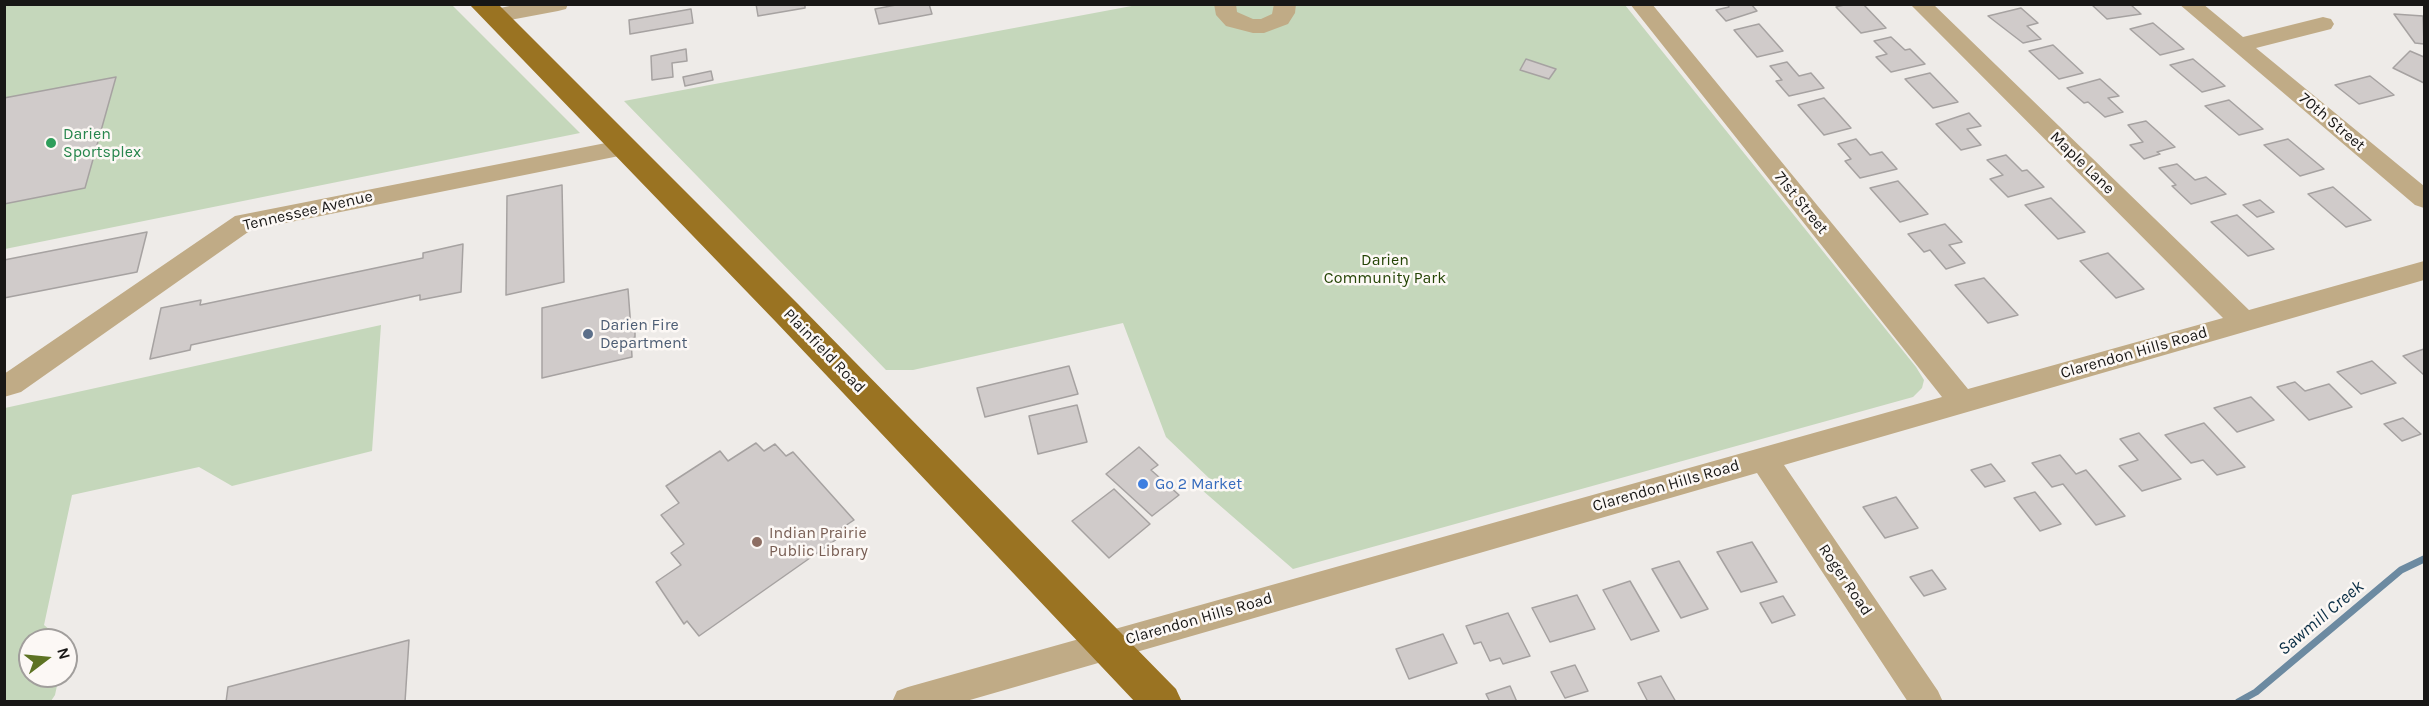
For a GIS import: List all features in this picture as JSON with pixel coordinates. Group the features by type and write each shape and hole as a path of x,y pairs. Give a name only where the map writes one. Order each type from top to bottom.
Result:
{"main road":[{"name":"Plainfield Road","path":"488,10 787,313 1162,702"}],"street":[{"path":"488,10 558,4"},
{"path":"1225,4 1227,15 1234,21 1253,26 1264,26 1280,19 1284,13 1285,4"},
{"name":"71st Street","path":"1640,4 1962,402"},
{"name":"Maple Lane","path":"1920,4 2244,322"},
{"name":"70th Street","path":"2189,4 2424,199"},
{"path":"2239,45 2324,24"},
{"name":"Tennessee Avenue","path":"4,386 11,384 244,222 621,147"},
{"name":"Clarendon Hills Road","path":"908,702 2424,271"},
{"name":"Roger Road","path":"1763,458 1927,702"}],"green space":[{"path":"5,5 452,5 580,133 5,249"},
{"name":"Darien Community Park","path":"1137,5 1625,5 1916,367 1924,380 1922,388 1913,397 1293,569 1202,490 1211,480 1166,437 1123,323 913,370 886,370 624,101"},
{"path":"381,325 372,451 232,486 199,467 72,495 44,625 48,628 18,628 18,688 56,688 51,701 5,701 5,408"}],"building":[{"path":"756,4 805,4 805,8 758,16"},
{"path":"901,4 929,4 932,14 879,24 875,9"},
{"path":"1727,4 1751,4 1757,11 1726,21 1716,10 1729,7"},
{"path":"1863,4 1886,28 1861,33 1836,7"},
{"path":"2091,4 2130,4 2141,14 2107,19"},
{"path":"2021,8 2038,23 2027,26 2041,39 2023,43 1988,16"},
{"path":"691,9 693,23 630,34 629,20"},
{"path":"2394,14 2423,16 2424,44 2415,43"},
{"path":"2153,23 2184,49 2160,55 2130,29"},
{"path":"1759,24 1783,51 1757,57 1734,30"},
{"path":"1891,37 1905,50 1910,49 1925,64 1891,72 1876,57 1887,54 1874,41"},
{"path":"2053,45 2083,73 2059,79 2029,51"},
{"path":"686,49 687,61 672,63 673,77 652,80 651,56"},
{"path":"2410,51 2424,57 2424,83 2393,68"},
{"path":"1526,59 1556,69 1549,79 1520,70"},
{"path":"2193,59 2225,86 2202,92 2170,65"},
{"path":"1787,62 1799,76 1811,73 1824,88 1789,96 1776,81 1782,80 1770,66"},
{"path":"711,71 713,80 685,86 683,77"},
{"path":"1930,73 1958,102 1933,108 1905,79"},
{"path":"2370,76 2394,95 2359,104 2335,85"},
{"name":"Darien Sportsplex","path":"116,77 85,188 4,204 4,98"},
{"path":"2100,79 2119,96 2108,98 2123,112 2105,117 2067,88"},
{"path":"1824,98 1851,128 1824,135 1798,105"},
{"path":"2229,100 2263,129 2239,135 2205,106"},
{"path":"1969,113 1981,126 1967,129 1981,145 1961,150 1936,124"},
{"path":"2146,121 2175,147 2157,152 2160,154 2144,159 2130,145 2143,142 2128,125"},
{"path":"1856,139 1870,155 1882,152 1897,169 1860,178 1845,161 1851,159 1838,144"},
{"path":"2288,139 2324,169 2300,176 2264,145"},
{"path":"2006,155 2022,171 2027,170 2044,187 2008,197 1990,179 2003,175 1987,160"},
{"path":"2177,164 2195,180 2206,177 2226,194 2191,204 2172,186 2176,185 2159,168"},
{"path":"1898,181 1928,214 1900,222 1870,188"},
{"path":"562,185 564,282 506,295 507,196"},
{"path":"2333,187 2371,220 2346,227 2308,194"},
{"path":"2051,198 2085,232 2058,239 2025,205"},
{"path":"2260,200 2274,212 2257,217 2243,205"},
{"path":"2237,215 2274,249 2248,256 2211,222"},
{"path":"1945,224 1962,242 1949,245 1965,263 1946,269 1930,250 1924,252 1908,234"},
{"path":"147,232 137,272 4,298 4,260"},
{"path":"463,244 461,292 420,300 420,295 191,345 190,350 150,359 161,308 201,300 200,305 423,258 423,253"},
{"path":"2108,253 2144,289 2116,298 2080,261"},
{"path":"1984,278 2018,315 1988,323 1955,285"},
{"name":"Darien Fire Department","path":"628,289 631,329 635,331 635,337 631,339 632,357 542,378 542,308"},
{"path":"2424,349 2424,375 2403,356"},
{"path":"2372,361 2396,383 2361,394 2337,372"},
{"path":"1069,366 1078,394 985,417 977,388"},
{"path":"2295,382 2305,391 2329,384 2352,407 2309,420 2277,387"},
{"path":"2251,397 2274,420 2237,432 2214,408"},
{"path":"1077,405 1087,442 1038,454 1029,416"},
{"path":"2403,418 2421,434 2402,441 2384,424"},
{"path":"2204,423 2245,467 2217,475 2203,460 2191,463 2165,435"},
{"path":"2139,433 2181,479 2142,491 2119,466 2138,460 2120,439"},
{"name":"Indian Prairie Public Library","path":"756,443 764,451 775,444 786,456 793,452 854,520 833,534 837,539 699,636 687,621 684,624 656,582 681,565 671,553 684,544 661,515 679,503 666,486 720,451 728,461"},
{"name":"Go 2 Market","path":"1139,447 1158,465 1151,470 1179,495 1152,516 1106,474"},
{"path":"2060,455 2076,474 2086,470 2125,516 2096,525 2063,484 2052,487 2032,463"},
{"path":"1991,464 2005,481 1985,487 1971,470"},
{"path":"1114,489 1150,524 1109,558 1072,521"},
{"path":"2035,492 2061,524 2040,531 2014,498"},
{"path":"1896,497 1918,528 1885,538 1863,507"},
{"path":"1752,542 1777,582 1741,592 1717,552"},
{"path":"1679,561 1708,609 1681,618 1652,569"},
{"path":"1932,570 1946,589 1924,596 1910,577"},
{"path":"1630,581 1659,631 1631,640 1603,590"},
{"path":"1577,595 1595,629 1550,642 1532,608"},
{"path":"1783,596 1795,615 1772,623 1760,603"},
{"path":"1508,613 1530,656 1503,664 1500,658 1490,661 1481,642 1474,644 1466,626"},
{"path":"1443,634 1457,663 1409,679 1396,649"},
{"path":"409,640 405,702 226,702 228,687"},
{"path":"1575,665 1588,691 1565,698 1551,672"},
{"path":"1661,676 1676,702 1648,702 1638,683"},
{"path":"1510,686 1517,702 1490,702 1486,694"}],"waterway":[{"name":"Sawmill Creek","path":"2238,702 2256,692 2401,570 2424,559"}],"place":[{"name":"Darien Sportsplex","path":"51,143"},
{"name":"Darien Fire Department","path":"588,334"},
{"name":"Go 2 Market","path":"1143,484"},
{"name":"Indian Prairie Public Library","path":"757,542"}]}
